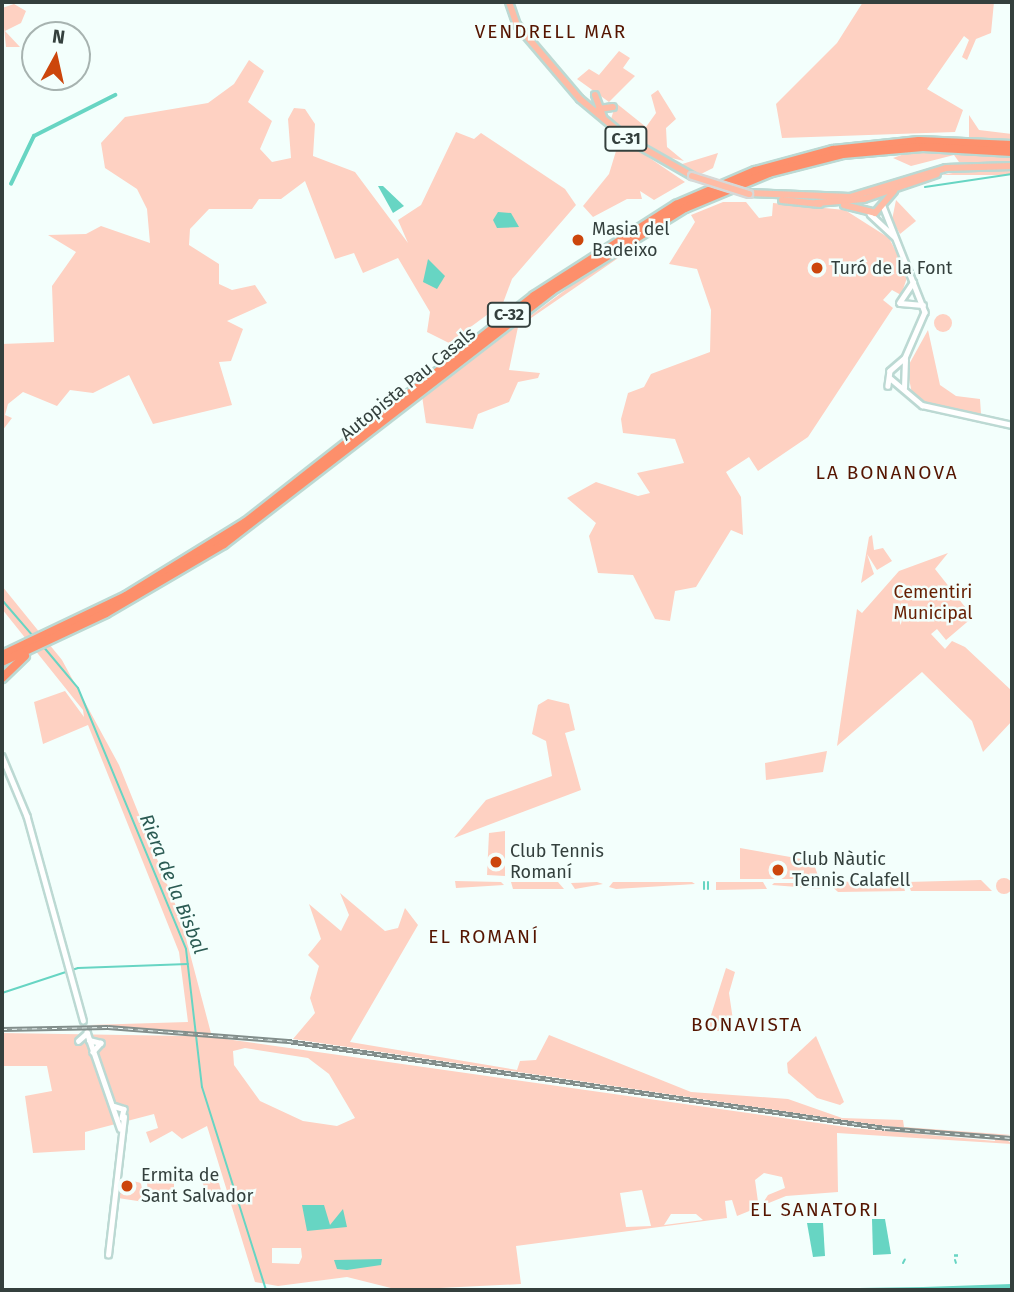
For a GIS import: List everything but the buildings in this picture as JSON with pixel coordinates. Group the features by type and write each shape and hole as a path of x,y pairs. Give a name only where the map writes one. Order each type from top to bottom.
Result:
{"highway":[{"name":"Autopista Pau Casals","path":"2,655 29,649 54,639 246,522 534,296 676,205 755,171 833,150 919,141 1012,145"},
{"name":"Autopista Pau Casals","path":"2,662 65,631 258,520 542,297 685,208 769,173 844,155 923,146 1012,152"},
{"path":"2,678 29,649"}],"main road":[{"name":"C-31","path":"511,2 518,24 609,123 693,175"},
{"name":"C-31","path":"511,2 517,25 580,99 629,140 693,175 779,200 825,203 872,196"},
{"path":"595,95 599,109 609,123"},
{"path":"599,109 613,107"},
{"name":"C-31","path":"749,193 836,198 977,166 1012,166"},
{"path":"836,198 872,196 903,183"},
{"path":"779,200 869,213 883,206 903,183"},
{"path":"872,196 883,206"},
{"path":"869,213 872,196"}],"street":[{"path":"883,206 923,305 922,327 896,379"},
{"path":"869,213 894,236"},
{"path":"914,281 899,303 923,305"},
{"path":"896,379 900,368"},
{"path":"896,379 927,406 1012,425"},
{"path":"2,756 31,828 83,1020"},
{"path":"101,1065 101,1043 89,1042 78,1041 87,1032 89,1042 116,1105 124,1117 108,1255"},
{"path":"93,1052 99,1050"},
{"path":"116,1105 115,1119 121,1131"},
{"path":"115,1119 124,1117"}],"green space":[{"path":"863,2 994,2 991,33 976,39 967,60 962,57 969,40 964,36 927,89 963,110 955,132 782,138 776,104 837,43"},
{"path":"14,4 26,11 21,23 5,31 20,47 6,47 2,8"},
{"path":"619,51 630,58 623,68 635,76 609,102 577,79 589,69 599,75"},
{"path":"249,60 264,71 248,102 272,121 260,149 272,162 291,158 288,119 294,108 305,109 315,124 313,156 355,172 408,243 398,220 421,205 456,132 474,139 481,133 565,189 576,205 512,279 503,303 449,343 427,332 430,312 398,258 363,273 354,253 335,259 305,181 281,199 259,199 252,209 209,209 190,229 189,245 219,264 219,284 232,290 255,285 267,303 227,321 243,329 231,361 219,362 232,405 153,424 129,375 93,393 70,390 57,406 23,392 8,404 5,415 12,418 2,431 2,344 54,342 52,286 76,252 48,235 86,234 101,226 150,243 147,209 137,189 105,168 101,143 125,117 208,103 234,84"},
{"path":"658,90 676,119 666,128 667,147 684,161 659,155 611,119 616,103 646,127 656,113 651,95"},
{"path":"969,115 979,130 1012,134 1012,141 969,138"},
{"path":"620,138 685,182 654,200 640,191 642,199 627,199 593,217 583,206 609,174"},
{"path":"919,149 1012,156 1012,162 959,162 954,155 911,166 893,158"},
{"path":"718,153 713,168 699,175 679,165"},
{"path":"982,168 1012,169 1012,175 941,175"},
{"path":"896,200 916,221 900,234 892,220"},
{"path":"723,202 746,202 759,218 772,216 773,203 845,210 889,238 908,275 901,295 892,290 883,300 893,308 808,437 758,471 749,457 726,472 741,497 743,535 731,530 696,587 675,591 670,621 655,619 633,575 598,573 589,536 596,523 567,498 596,482 638,496 650,493 637,473 684,463 675,439 623,433 621,419 628,393 644,387 651,374 710,352 711,310 697,269 669,264 695,222 691,215"},
{"path":"637,237 640,243 518,327 509,370 540,373 538,378 518,382 509,402 478,414 473,429 426,423 422,396"},
{"path":"943,314 949,317 952,323 949,329 943,332 937,329 934,323 937,317"},
{"path":"928,330 940,385 956,396 980,399 981,414 928,405 912,394 907,368"},
{"path":"872,535 874,550 883,548 892,561 877,570 867,554 874,574 861,583 869,537"},
{"name":"Cementiri Municipal","path":"948,553 935,569 973,617 946,640 937,629 931,634 945,649 952,641 965,647 1012,691 1012,721 983,752 972,721 922,672 837,746 857,609 862,613 899,571"},
{"path":"2,586 62,660 119,765 180,916 212,1037 853,1128 995,1141 994,1136 885,1126 293,1039 315,1013 310,998 319,966 308,955 321,939 309,904 341,931 349,915 340,893 385,931 398,928 405,908 418,925 350,1042 517,1070 520,1061 536,1060 549,1035 691,1092 788,1099 842,1118 903,1120 904,1127 1012,1135 1002,1136 1012,1144 837,1133 838,1192 786,1196 761,1206 768,1195 785,1188 782,1177 764,1173 755,1180 759,1207 737,1216 732,1200 725,1201 727,1218 516,1246 521,1284 399,1290 347,1277 278,1286 255,1282 207,1126 182,1139 172,1131 150,1143 146,1132 158,1128 154,1114 85,1132 85,1150 33,1153 25,1096 52,1091 47,1066 2,1066 2,1033 187,1036 187,1031 89,1025 188,1022 179,952 88,725 43,744 34,702 65,691 84,717 83,710 2,609","holes":["245,1048 308,1058 329,1074 355,1118 337,1126 303,1121 260,1101 234,1065 233,1051","642,1190 651,1226 626,1227 620,1193","671,1214 696,1214 703,1220 664,1225","272,1248 301,1248 302,1257 299,1264 272,1263"]},
{"path":"548,699 569,704 575,730 565,733 581,790 454,838 486,800 552,776 546,741 532,734 538,705"},
{"path":"827,751 823,772 766,780 765,763"},
{"name":"Club Tennis Romaní","path":"505,831 505,876 487,875 489,833"},
{"name":"Club Nàutic Tennis Calafell","path":"740,848 813,861 819,879 740,879"},
{"path":"1004,878 1012,886 1004,894 996,886"},
{"path":"981,880 992,891 911,891 907,882"},
{"path":"455,881 501,882 504,885 456,888"},
{"path":"902,881 905,891 838,892 827,882"},
{"path":"511,882 558,882 564,889 513,889"},
{"path":"597,882 603,884 575,889 571,883"},
{"path":"613,882 695,884 616,889 609,887"},
{"path":"716,882 763,882 767,889 716,890"},
{"path":"774,883 818,883 822,889 772,885"},
{"path":"726,968 735,972 729,993 733,1020 723,1031 706,1031"},
{"path":"816,1036 844,1102 840,1105 817,1098 788,1073 787,1063"},
{"path":"121,1178 141,1183 144,1202 118,1198"},
{"path":"174,1181 174,1192 148,1193 147,1183"},
{"path":"202,1181 219,1183 224,1201 209,1201"}],"shaded area":[{"path":"378,186 383,186 404,206 393,213"},
{"path":"498,212 511,213 519,227 497,228 493,220"},
{"path":"428,259 445,276 437,289 423,282"},
{"path":"302,1205 324,1205 330,1225 343,1209 347,1227 307,1231"},
{"path":"872,1219 885,1219 891,1254 873,1255"},
{"path":"807,1223 823,1223 825,1256 813,1257"},
{"path":"382,1259 381,1265 347,1270 337,1269 334,1260"},
{"path":"1012,1284 1012,1290 731,1290 923,1287"}],"waterway":[{"path":"11,184 34,136 115,95"},
{"path":"979,154 1012,157"},
{"path":"925,187 1012,174"},
{"name":"Riera de la Bisbal","path":"2,600 33,636"},
{"name":"Riera de la Bisbal","path":"42,645 78,688 186,949 202,1087 266,1290"},
{"path":"704,882 704,889"},
{"path":"708,882 708,889"},
{"path":"2,993 78,968 188,964"},
{"path":"903,1263 905,1259"}],"tunnel":[{"path":"83,1020 87,1032"}],"railway":[{"path":"2,1029 108,1027 288,1041 885,1128 1012,1138"}],"place":[{"name":"Masia del Badeixo","path":"578,240"},
{"name":"Turó de la Font","path":"817,268"},
{"name":"Club Tennis Romaní","path":"496,862"},
{"name":"Club Nàutic Tennis Calafell","path":"778,870"},
{"name":"Ermita de Sant Salvador","path":"127,1186"}],"district":[{"name":"VENDRELL MAR","path":"551,32"},
{"name":"LA BONANOVA","path":"887,473"},
{"name":"EL ROMANÍ","path":"484,937"},
{"name":"BONAVISTA","path":"747,1025"},
{"name":"EL SANATORI","path":"815,1210"}]}
